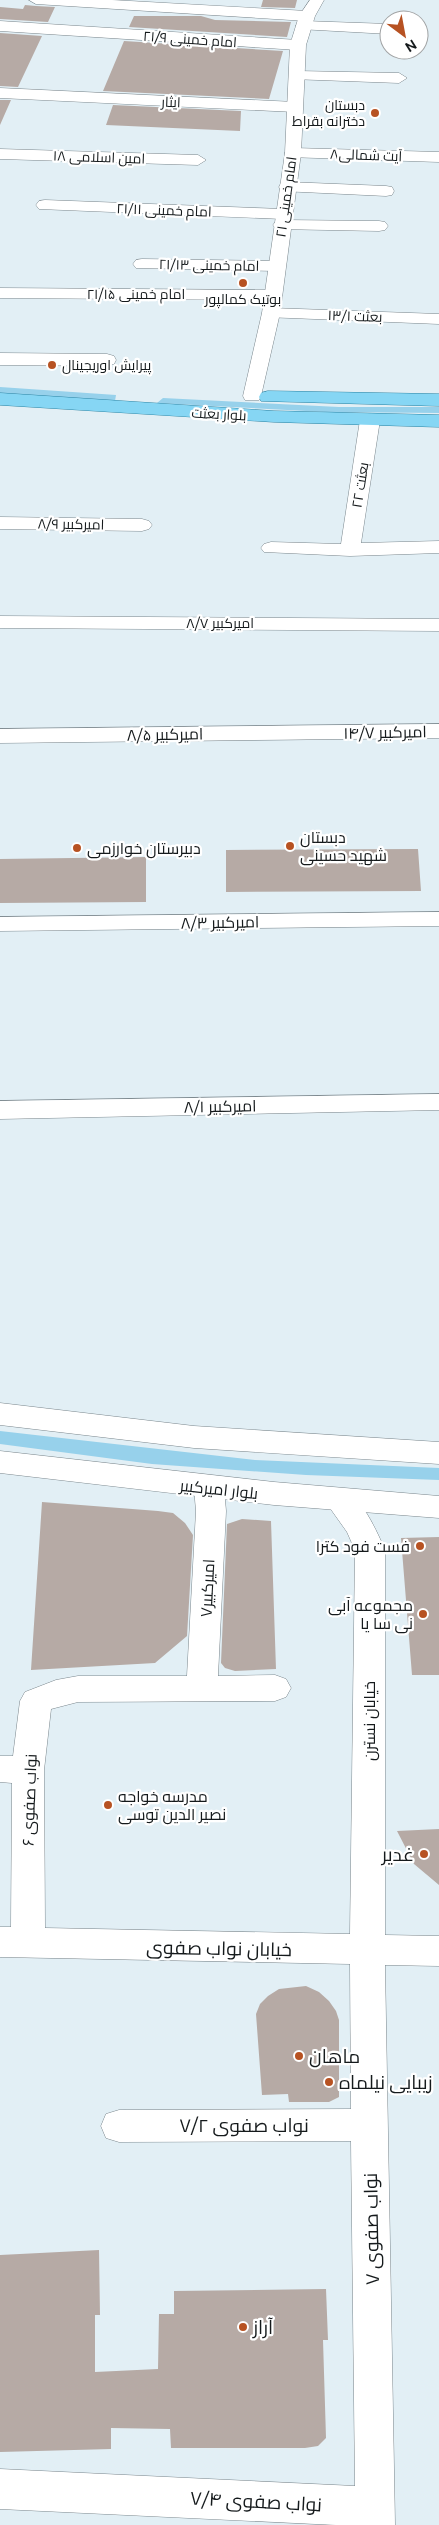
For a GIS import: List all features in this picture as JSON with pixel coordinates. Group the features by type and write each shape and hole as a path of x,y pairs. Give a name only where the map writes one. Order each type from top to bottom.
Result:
{"main road":[{"path":"119,389 148,391"},
{"name":"بلوار بعثت","path":"233,395 367,400 439,400"},
{"name":"بلوار بعثت","path":"0,399 200,413 439,421"}],"street":[{"path":"36,0 379,28"},
{"name":"امام خمینی ۲۱","path":"252,396 271,304 293,153 298,46 306,21 317,0"},
{"name":"امام خمینی ۲۱/۹","path":"0,26 298,46"},
{"path":"297,76 399,78"},
{"name":"ایثار","path":"0,94 295,107"},
{"name":"آیت شمالی۸","path":"293,153 439,157"},
{"name":"امین اسلامی ۱۸","path":"0,154 198,160"},
{"path":"287,187 386,191"},
{"name":"امام خمینی ۲۱/۱۱","path":"45,205 379,226"},
{"name":"امام خمینی ۲۱/۱۳","path":"142,264 276,266"},
{"name":"امام خمینی ۲۱/۱۵","path":"0,293 271,304"},
{"name":"بعثت ۱۳/۱","path":"271,304 439,319"},
{"path":"0,359 107,360"},
{"name":"بعثت ۲۲","path":"350,550 370,420"},
{"name":"امیرکبیر ۸/۹","path":"0,523 142,525"},
{"path":"271,548 350,550 439,547"},
{"name":"امیرکبیر ۸/۷","path":"0,622 439,625"},
{"name":"امیرکبیر ۱۴/۷","path":"331,732 439,731"},
{"name":"امیرکبیر ۸/۵","path":"0,736 331,732"},
{"name":"امیرکبیر ۸/۳","path":"0,924 439,919"},
{"name":"امیرکبیر ۸/۱","path":"0,1110 439,1102"},
{"path":"0,1414 194,1437 439,1453"},
{"name":"بلوار امیرکبیر","path":"0,1462 209,1488 340,1501 439,1507"},
{"name":"امیرکبیر۷","path":"202,1689 211,1511 209,1488"},
{"name":"خیابان نسترن","path":"340,1501 360,1527 370,1550 368,1951"},
{"path":"202,1689 275,1688"},
{"name":"نواب صفوی ۶","path":"14,1943 14,1769 36,1701 56,1693 78,1689 202,1689"},
{"name":"خیابان نواب صفوی","path":"14,1943 439,1951"},
{"name":"نواب صفوی ۷","path":"368,1951 375,2516"},
{"name":"نواب صفوی ۷/۲","path":"119,2126 369,2125"},
{"name":"نواب صفوی ۷/۴","path":"0,2489 136,2494 375,2516"}],"shaded area":[{"path":"0,387 116,395 115,401 0,393"},
{"path":"163,398 339,407 439,407 439,413 325,412 157,403"},
{"path":"0,1431 255,1460 439,1468 439,1480 306,1475 152,1464 0,1444"}],"building":[{"path":"263,0 297,0 295,8 261,7"},
{"path":"25,5 55,7 48,22 0,19 0,7 23,9"},
{"path":"134,16 201,16 215,20 291,22 287,37 129,27"},
{"path":"0,33 42,36 18,87 0,86"},
{"path":"124,41 283,51 269,99 103,91"},
{"path":"0,100 11,100 0,125"},
{"path":"113,105 241,111 240,131 106,125"},
{"path":"418,849 421,891 226,892 226,850"},
{"path":"146,857 146,902 0,903 0,859"},
{"path":"42,1502 173,1513 185,1523 193,1535 187,1636 155,1663 31,1670"},
{"path":"242,1519 271,1521 276,1669 235,1671 225,1668 221,1663 227,1524"},
{"name":"مجموعه آبی نی سا یا","path":"439,1537 439,1675 412,1675 401,1538"},
{"name":"غدیر","path":"439,1829 439,1885 414,1864 397,1831"},
{"name":"ماهان","path":"306,1986 319,1992 329,2001 336,2011 339,2020 339,2097 329,2102 289,2102 288,2094 262,2095 256,2014 260,2004 279,1989"},
{"path":"99,2250 100,2315 95,2315 95,2372 158,2369 159,2314 174,2314 174,2291 326,2289 328,2340 323,2340 326,2438 318,2446 305,2448 171,2448 170,2429 111,2428 111,2449 0,2452 0,2255"}],"place":[{"name":"دبستان دخترانه بقراط","path":"375,113"},
{"name":"بوتیک کمالپور","path":"243,283"},
{"name":"پیرایش اوریجینال","path":"52,365"},
{"name":"دبستان شهید حسینی","path":"290,846"},
{"name":"دبیرستان خوارزمی","path":"77,848"},
{"name":"فست فود کترا","path":"420,1546"},
{"name":"مجموعه آبی نی سا یا","path":"423,1614"},
{"name":"مدرسه خواجه نصیر الدین توسی","path":"108,1805"},
{"name":"غدیر","path":"424,1854"},
{"name":"ماهان","path":"299,2056"},
{"name":"زیبایی نیلماه","path":"329,2082"},
{"name":"آراز","path":"243,2327"}]}
